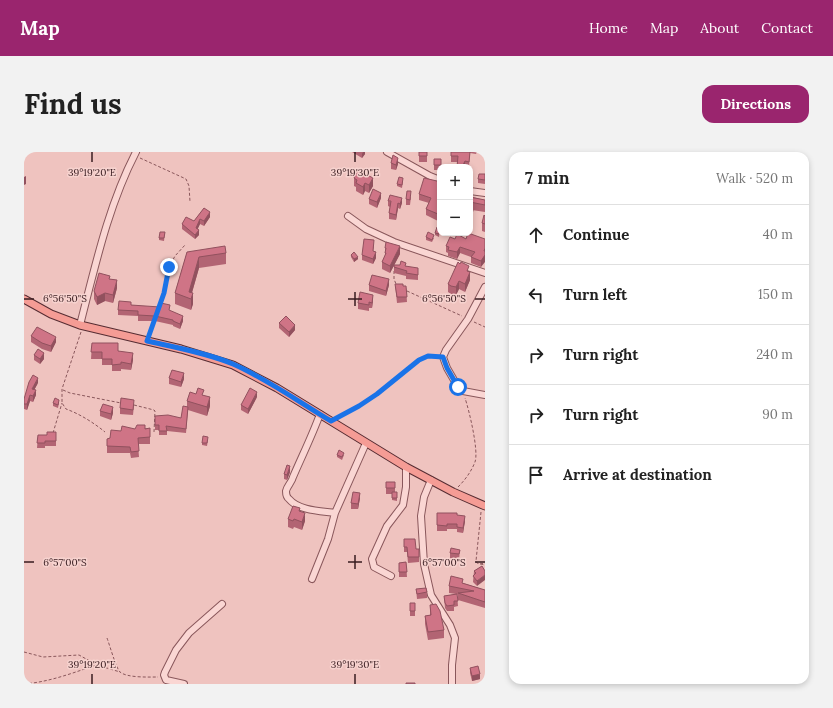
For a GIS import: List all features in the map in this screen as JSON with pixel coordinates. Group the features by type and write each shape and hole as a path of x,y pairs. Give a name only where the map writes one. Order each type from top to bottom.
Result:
{"main road":[{"path":"24,299 51,314 81,325 181,349 233,364 277,388 406,468 484,506"}],"street":[{"path":"387,152 437,179"},
{"path":"81,325 109,218 135,153"},
{"path":"473,191 485,193"},
{"path":"348,216 366,229 394,242 485,273"},
{"path":"485,287 468,319 449,345 443,357 447,368 458,387 463,391 485,395"},
{"path":"320,414 306,451 287,489 286,496 298,506 336,513"},
{"path":"312,578 328,539 336,513 366,443"},
{"path":"391,576 374,567 372,561 387,526 403,504 406,487 406,468"},
{"path":"431,480 424,497 421,516 424,564 430,595 450,625 455,638 452,665 452,684"},
{"path":"184,684 170,681 165,678 165,672 176,650 189,633 222,604"}],"path":[{"path":"135,153 186,179 189,186 190,202"},
{"path":"157,312 164,293 169,267 175,256 184,246"},
{"path":"394,271 395,282 398,286"},
{"path":"406,290 485,327"},
{"path":"147,341 154,319"},
{"path":"52,436 62,403 62,389 81,325"},
{"path":"331,421 365,402 419,360 428,356 443,357"},
{"path":"62,389 70,393 121,403"},
{"path":"453,492 466,479 476,460 474,432 463,391"},
{"path":"62,403 66,409 80,415 105,432"},
{"path":"133,404 155,411 154,432"},
{"path":"484,506 480,519 476,563 485,565"},
{"path":"479,564 485,563"},
{"path":"107,638 120,672"},
{"path":"24,652 43,657 79,655 96,665 131,675 165,678"},
{"path":"24,684 40,683 96,665"}],"building":[{"path":"419,152 427,152 427,156 419,156"},
{"path":"451,152 470,152 469,162 465,161 464,164 457,164 458,156 451,156"},
{"path":"393,155 398,158 396,165 391,163"},
{"path":"434,159 441,159 441,164 434,165"},
{"path":"358,170 373,178 369,185 365,183 363,187 356,183 357,180 354,178"},
{"path":"479,174 485,174 485,180 478,179"},
{"path":"399,177 403,178 402,185 397,184"},
{"path":"424,178 437,181 437,214 426,209 431,198 419,194"},
{"path":"373,189 381,193 377,202 369,199"},
{"path":"407,191 411,191 410,200 406,199"},
{"path":"390,195 402,198 400,204 398,203 396,215 389,213 391,201 388,201"},
{"path":"473,198 485,200 485,205 473,203"},
{"path":"204,208 210,212 204,221 200,219 196,228 199,230 195,235 182,224 186,217 194,221"},
{"path":"484,215 485,216 485,224 482,223"},
{"path":"160,232 165,232 164,238 159,238"},
{"path":"428,232 434,235 432,240 426,237"},
{"path":"473,235 485,239 485,255 481,261 471,257 475,252 460,247 457,252 448,250 449,247 446,246 450,237 455,239 456,236 461,236 466,239 467,236 473,236"},
{"path":"364,239 374,240 373,251 376,252 373,259 362,255"},
{"path":"386,242 400,246 390,266 382,262 386,253"},
{"path":"225,246 226,253 199,257 189,292 193,293 191,299 175,293 187,252"},
{"path":"354,252 358,257 354,259 351,255"},
{"path":"401,261 406,263 405,266 418,268 418,275 406,273 407,271 394,267 394,265 400,265"},
{"path":"458,262 469,266 467,271 470,272 465,284 459,281 456,287 448,284"},
{"path":"99,273 110,276 109,279 117,280 113,295 105,293 97,297 94,291"},
{"path":"372,275 389,279 386,291 369,285"},
{"path":"395,284 403,284 403,286 406,286 407,297 397,297"},
{"path":"360,292 373,295 372,303 369,302 369,305 358,303"},
{"path":"119,301 131,302 131,305 160,307 161,303 170,305 169,310 183,316 180,324 173,320 155,316 138,315 138,311 118,310"},
{"path":"286,316 295,325 289,332 279,323"},
{"path":"37,327 56,337 51,346 42,343 31,336"},
{"path":"92,343 118,343 118,351 133,353 131,364 121,362 121,364 112,365 112,359 102,359 102,352 91,352"},
{"path":"38,349 44,353 40,359 34,355"},
{"path":"172,370 184,373 181,382 169,378"},
{"path":"33,375 38,378 32,389 36,390 33,396 30,395 27,404 24,404 29,382"},
{"path":"198,388 204,390 202,395 210,397 207,407 187,401 190,392 196,394"},
{"path":"250,388 257,392 248,409 241,405"},
{"path":"55,398 59,400 58,405 53,403"},
{"path":"121,398 134,400 133,410 120,408"},
{"path":"103,404 113,407 111,414 100,411"},
{"path":"183,406 188,407 186,429 166,426 167,431 159,431 159,425 155,425 155,416 168,415 181,418"},
{"path":"137,425 145,425 145,429 150,428 150,437 138,438 139,451 131,452 130,447 107,446 107,439 110,438 111,430 121,431 122,426 135,429"},
{"path":"47,432 56,432 56,441 37,443 38,435 47,435"},
{"path":"203,436 208,437 207,443 202,443"},
{"path":"339,450 344,453 342,457 337,455"},
{"path":"287,465 290,466 287,475 284,474"},
{"path":"386,482 395,482 395,488 386,488"},
{"path":"353,492 360,493 358,504 351,503"},
{"path":"392,492 397,492 397,498 392,498"},
{"path":"293,506 300,508 299,511 305,513 302,522 294,519 293,521 288,519"},
{"path":"437,513 457,513 457,515 465,516 463,528 457,527 457,524 447,524 447,526 437,525"},
{"path":"404,539 415,539 416,549 419,549 419,557 408,557 407,547 404,547"},
{"path":"451,548 460,550 459,554 450,553"},
{"path":"406,562 407,572 399,572 399,563"},
{"path":"482,566 485,571 485,575 477,581 473,576 476,573 474,571"},
{"path":"451,576 463,579 462,583 485,590 485,602 458,593 474,591 449,586"},
{"path":"426,588 427,592 417,594 416,589"},
{"path":"457,594 458,601 454,601 454,605 447,606 444,596"},
{"path":"410,603 415,603 415,611 410,611"},
{"path":"436,604 440,611 444,630 428,632 425,616 431,615 430,605"},
{"path":"478,666 480,674 472,676 470,668"}],"route":[{"path":"169,267 164,293 147,341 233,364 277,388 331,421 359,406 377,394 419,360 428,356 443,357 447,368 458,387"}]}
